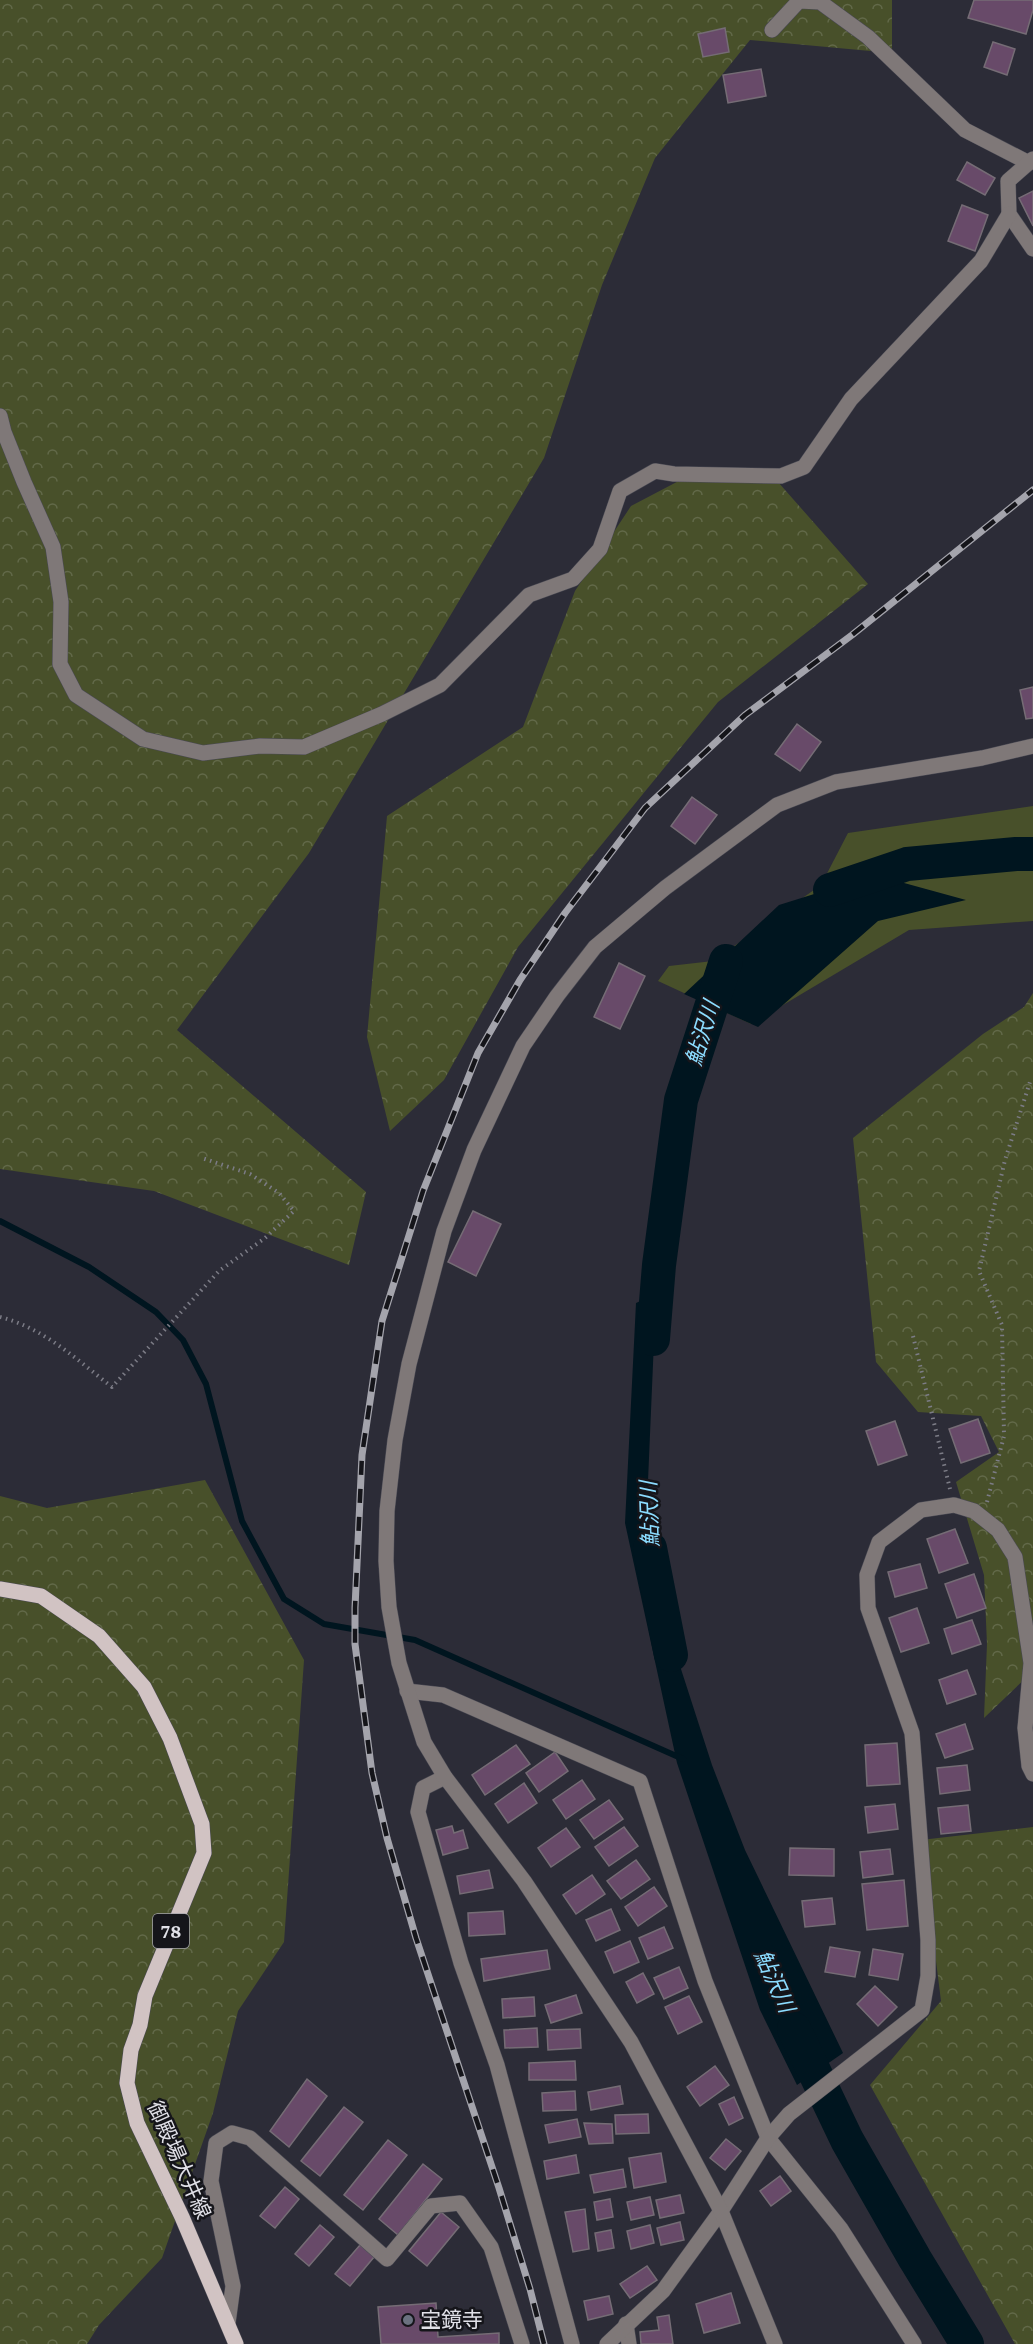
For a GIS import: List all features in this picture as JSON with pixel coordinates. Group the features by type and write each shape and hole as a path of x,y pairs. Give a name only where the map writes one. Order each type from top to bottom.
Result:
{"main road":[{"name":"御殿場大井線","path":"0,1589 41,1596 99,1636 144,1687 170,1738 202,1824 204,1853 198,1873 164,1947 145,1996 140,2025 131,2050 127,2083 137,2123 182,2217 236,2344"}],"street":[{"path":"0,416 24,482 53,547 61,602 60,664 76,696 143,739 203,753 260,746 304,747 382,714 440,686 530,595 573,579 600,549 620,491 655,471 675,474 782,476 804,467 850,399 981,261 1009,214 1008,181 1031,161 965,130 868,37 820,2 799,1 772,30"},
{"path":"1009,214 1033,249"},
{"path":"775,2344 721,2211 631,2042 524,1881 445,1777 424,1742 399,1663 389,1607 386,1561 387,1511 395,1440 409,1364 444,1231 474,1150 523,1046 557,996 595,947 665,888 777,804 836,782 982,758 1033,746"},
{"path":"607,2344 663,2291 721,2211 768,2138 789,2114 922,2010 928,1976 928,1940 912,1733 868,1608 867,1575 879,1542 921,1510 954,1505 974,1511 998,1530 1015,1557 1031,1664 1025,1728 1029,1766 1033,1774"},
{"path":"407,1691 443,1695 640,1781 705,1981 768,2138 841,2229 914,2344"},
{"path":"445,1777 423,1788 418,1812 461,1963 497,2065 572,2344"},
{"path":"228,2323 232,2286 211,2181 216,2143 232,2133 250,2138 387,2259 431,2206 460,2203 491,2247 522,2344"},
{"path":"627,2324 628,2344"}],"path":[{"path":"984,1511 1004,1436 1002,1325 979,1271 1005,1160 1030,1082 1033,1080"},
{"path":"0,1317 14,1320 46,1336 112,1387 219,1271 265,1238 294,1211 279,1193 250,1174 202,1158"},
{"path":"913,1336 954,1505"}],"green space":[{"path":"0,0 892,0 892,53 750,40 655,158 602,285 544,458 309,853 177,1030 366,1192 349,1265 154,1191 0,1169"},
{"path":"692,474 778,482 868,584 718,702 518,947 444,1080 390,1131 367,1037 387,816 523,727 575,591 631,506"},
{"path":"1033,806 1033,921 909,930 751,1024 658,981 669,966 713,961 821,885 848,833"},
{"path":"1033,993 1033,1671 984,1718 987,1644 984,1575 956,1482 999,1452 981,1416 918,1412 876,1362 853,1138 983,1034 1024,1007"},
{"path":"205,1480 304,1660 284,1942 238,2011 213,2113 162,2258 99,2325 87,2344 0,2344 0,1496 47,1508"},
{"path":"1033,1827 1033,2344 1015,2344 870,2085 941,2001 921,1840"}],"water":[{"path":"875,875 966,900 878,921 758,1027 684,994 779,905"},
{"path":"656,1294 648,1481 659,1601 712,1765 745,1850 843,2053 797,2085 760,2010 677,1763 625,1523 636,1303"}],"building":[{"path":"974,0 1033,0 1033,10 1026,34 968,18"},
{"path":"725,28 729,52 703,57 698,34"},
{"path":"993,42 1015,49 1007,75 984,67"},
{"path":"761,69 766,96 728,103 723,75"},
{"path":"967,162 995,178 985,195 957,180"},
{"path":"1033,191 1033,226 1019,198"},
{"path":"962,205 988,215 975,251 948,241"},
{"path":"1033,687 1033,718 1026,719 1020,690"},
{"path":"797,724 821,742 800,771 775,754"},
{"path":"692,797 717,815 695,844 671,826"},
{"path":"619,963 645,976 620,1029 594,1017"},
{"path":"473,1211 501,1224 476,1276 448,1262"},
{"path":"978,1419 990,1453 961,1463 949,1429"},
{"path":"895,1421 907,1455 878,1465 866,1431"},
{"path":"955,1529 968,1563 939,1573 927,1539"},
{"path":"920,1564 927,1588 895,1597 888,1572"},
{"path":"974,1574 986,1608 957,1618 945,1584"},
{"path":"917,1608 929,1643 901,1652 889,1618"},
{"path":"972,1620 981,1644 952,1654 944,1629"},
{"path":"967,1670 976,1694 947,1704 939,1680"},
{"path":"965,1724 973,1749 945,1758 936,1734"},
{"path":"897,1743 900,1784 867,1786 865,1745"},
{"path":"516,1745 530,1764 485,1795 472,1775"},
{"path":"555,1752 568,1771 539,1792 526,1773"},
{"path":"967,1765 970,1790 940,1794 937,1768"},
{"path":"582,1780 595,1799 566,1819 553,1800"},
{"path":"524,1783 537,1803 508,1823 495,1804"},
{"path":"609,1800 623,1819 594,1839 580,1820"},
{"path":"895,1804 898,1829 868,1833 865,1807"},
{"path":"968,1805 971,1831 941,1834 938,1808"},
{"path":"452,1826 454,1833 463,1830 468,1848 443,1855 436,1830"},
{"path":"624,1827 638,1846 609,1866 595,1847"},
{"path":"566,1828 580,1847 551,1867 538,1848"},
{"path":"790,1848 834,1849 834,1876 789,1875"},
{"path":"890,1849 893,1874 863,1878 860,1852"},
{"path":"636,1860 650,1879 621,1899 607,1881"},
{"path":"489,1870 493,1888 460,1894 457,1876"},
{"path":"592,1875 605,1894 576,1914 563,1895"},
{"path":"904,1880 908,1926 867,1930 862,1884"},
{"path":"654,1887 667,1906 638,1926 625,1907"},
{"path":"832,1898 835,1924 805,1927 802,1901"},
{"path":"611,1909 620,1930 596,1941 586,1920"},
{"path":"503,1911 505,1934 469,1936 468,1913"},
{"path":"664,1927 673,1948 648,1959 639,1938"},
{"path":"630,1941 639,1962 614,1973 605,1952"},
{"path":"830,1947 860,1952 855,1977 825,1972"},
{"path":"873,1949 903,1954 898,1980 869,1975"},
{"path":"547,1950 550,1969 484,1981 481,1959"},
{"path":"679,1967 688,1988 664,1999 654,1978"},
{"path":"643,1973 654,1994 637,2003 626,1982"},
{"path":"875,1986 897,2007 878,2026 857,2004"},
{"path":"576,1995 582,2013 551,2023 545,2005"},
{"path":"689,1996 702,2022 678,2034 665,2007"},
{"path":"534,1997 535,2016 503,2018 502,1999"},
{"path":"537,2028 538,2047 505,2048 504,2030"},
{"path":"580,2029 581,2048 548,2050 547,2030"},
{"path":"575,2061 576,2080 529,2080 529,2063"},
{"path":"715,2066 729,2085 700,2106 687,2087"},
{"path":"307,2079 327,2096 289,2147 270,2131"},
{"path":"620,2086 623,2104 591,2110 588,2092"},
{"path":"575,2091 576,2110 543,2111 542,2093"},
{"path":"734,2097 743,2118 729,2125 719,2104"},
{"path":"344,2107 363,2122 320,2176 301,2161"},
{"path":"648,2114 649,2133 616,2134 615,2115"},
{"path":"577,2119 581,2137 549,2143 545,2125"},
{"path":"584,2123 612,2124 613,2143 589,2144"},
{"path":"726,2139 741,2151 725,2170 710,2158"},
{"path":"388,2140 407,2155 363,2210 344,2195"},
{"path":"661,2153 666,2182 634,2188 629,2158"},
{"path":"576,2155 579,2173 547,2179 544,2161"},
{"path":"423,2164 442,2179 398,2235 379,2219"},
{"path":"623,2169 626,2187 594,2193 590,2175"},
{"path":"780,2176 791,2191 771,2206 760,2191"},
{"path":"285,2187 299,2199 275,2228 260,2216"},
{"path":"680,2195 684,2213 660,2218 656,2200"},
{"path":"650,2197 654,2215 631,2220 627,2202"},
{"path":"610,2199 613,2217 597,2220 594,2202"},
{"path":"585,2209 589,2249 573,2252 565,2212"},
{"path":"441,2212 459,2227 427,2266 409,2251"},
{"path":"680,2222 684,2240 661,2245 657,2228"},
{"path":"320,2225 334,2237 309,2266 295,2254"},
{"path":"650,2225 654,2243 631,2249 627,2231"},
{"path":"611,2230 614,2248 598,2251 595,2233"},
{"path":"360,2245 374,2257 350,2286 335,2274"},
{"path":"647,2266 657,2280 630,2298 620,2284"},
{"path":"731,2293 740,2323 704,2333 696,2304"},
{"path":"609,2296 613,2314 588,2320 584,2301"},
{"name":"宝鏡寺","path":"436,2303 438,2337 499,2333 499,2344 381,2344 378,2307"},
{"path":"669,2315 673,2344 641,2344 640,2332 659,2330 657,2317"}],"waterway":[{"name":"鮎沢川","path":"830,890 907,864 1033,854"},
{"name":"鮎沢川","path":"653,1339 659,1265 681,1100 726,961"},
{"path":"0,1221 89,1267 156,1312 183,1340 206,1384 242,1521 284,1599 324,1624 415,1640 683,1759"},
{"name":"鮎沢川","path":"650,1548 671,1655"},
{"name":"鮎沢川","path":"794,2029 847,2140 967,2344"}],"railway":[{"path":"544,2344 499,2188 416,1938 387,1838 372,1773 355,1644 355,1608 362,1455 382,1321 423,1191 478,1053 520,980 565,913 645,808 745,715 852,635 1033,490"}],"place":[{"name":"宝鏡寺","path":"408,2320"}]}
